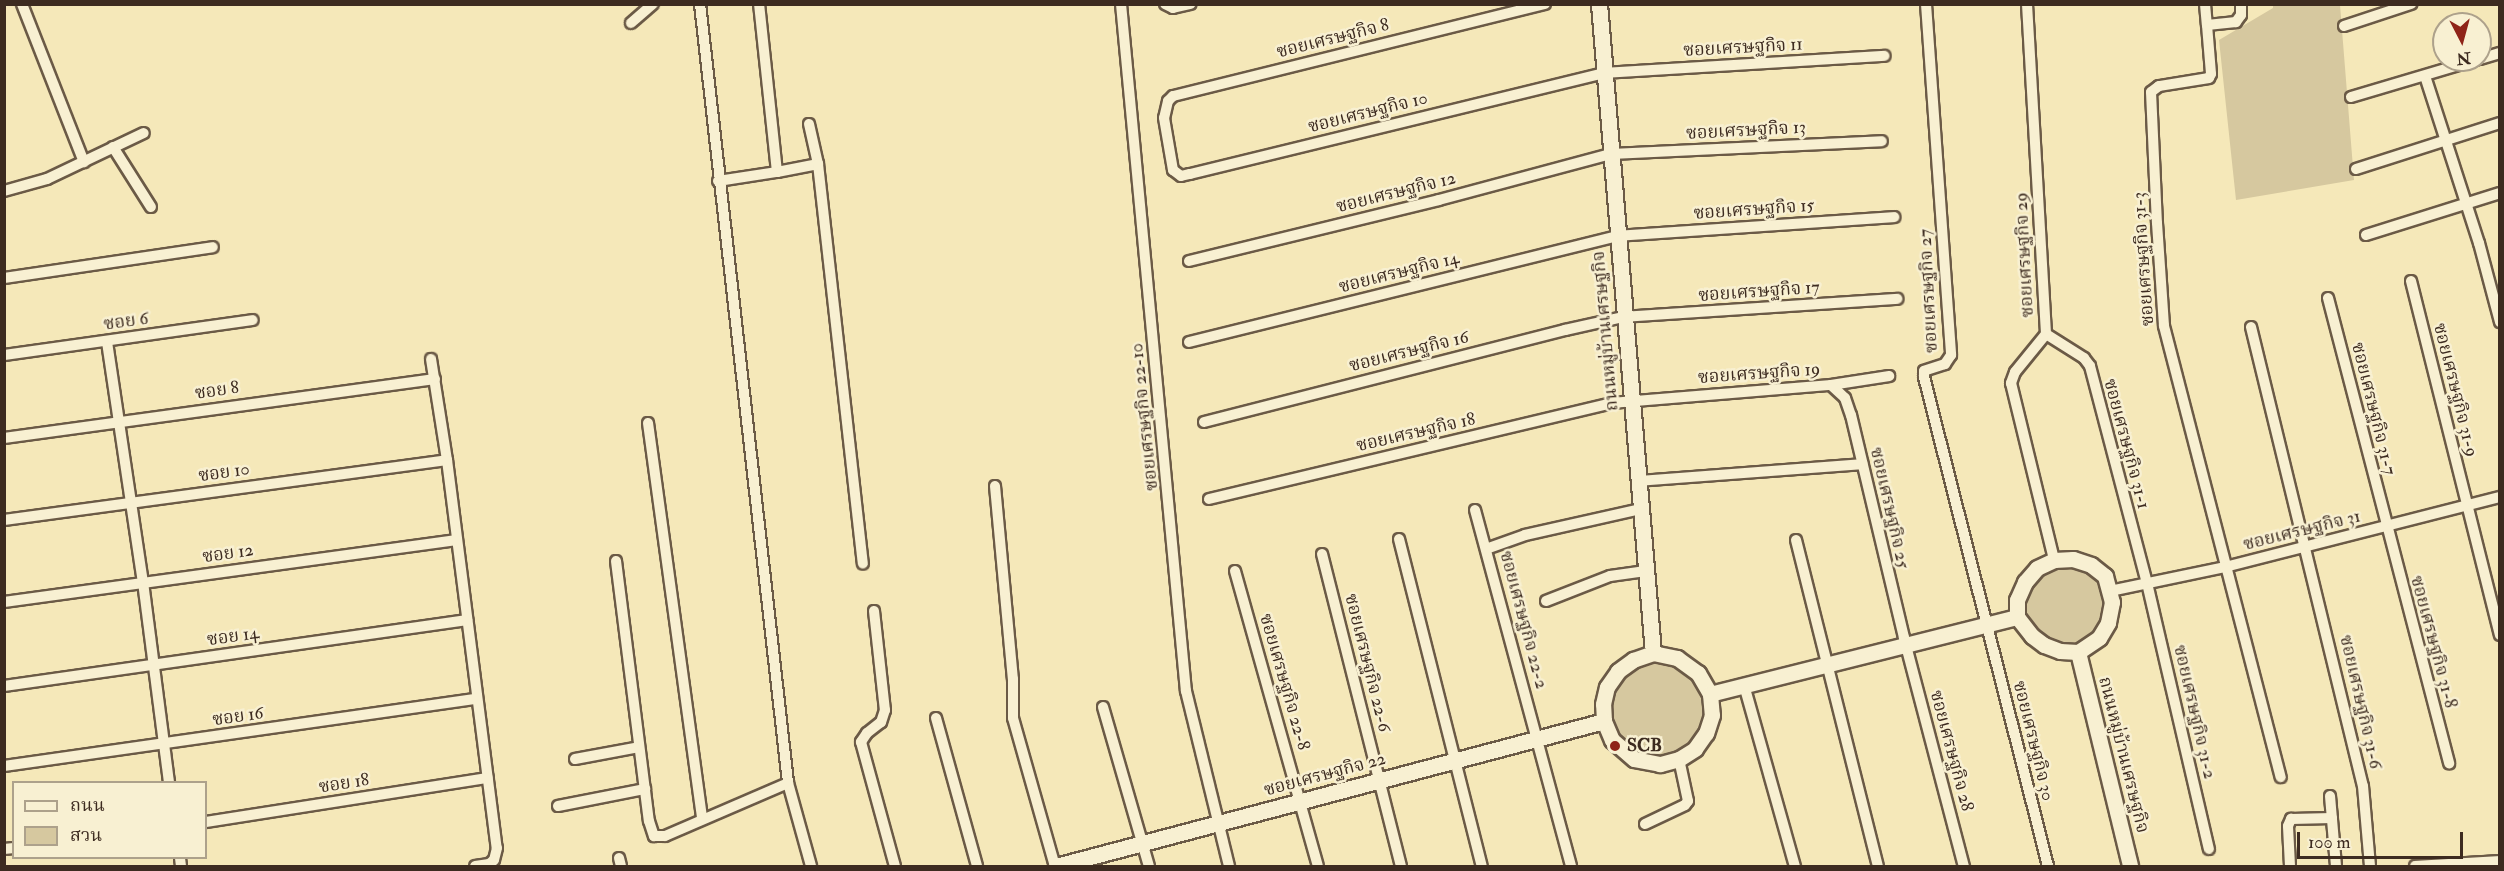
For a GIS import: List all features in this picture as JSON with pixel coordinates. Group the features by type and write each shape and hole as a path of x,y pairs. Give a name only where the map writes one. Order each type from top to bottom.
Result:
{"street":[{"path":"22,4 84,162"},
{"path":"631,23 653,4"},
{"path":"700,4 718,181 788,783 811,867"},
{"path":"759,4 777,172"},
{"name":"ซอยเศรษฐกิจ 22-10","path":"1121,4 1186,692 1229,867"},
{"path":"1165,4 1173,8 1191,4"},
{"name":"ซอยเศรษฐกิจ 8","path":"1167,139 1165,108 1173,96 1545,4"},
{"name":"ถนนหมู่บ้านเศรษฐกิจ","path":"1599,4 1623,317 1653,653"},
{"name":"ซอยเศรษฐกิจ 27","path":"1926,4 1951,355 1945,364 1924,371 1924,377 1986,624"},
{"name":"ซอยเศรษฐกิจ 29","path":"2027,4 2046,334 2015,372 2012,383 2054,560"},
{"name":"ซอยเศรษฐกิจ 31-3","path":"2205,4 2211,74 2209,78 2159,86 2151,92 2151,100 2161,310 2225,567"},
{"path":"2207,25 2236,22 2241,15 2241,4"},
{"path":"2344,26 2412,4"},
{"name":"ซอยเศรษฐกิจ 11","path":"1604,73 1884,56"},
{"path":"2351,98 2437,72"},
{"name":"ซอยเศรษฐกิจ 10","path":"1167,139 1173,170 1181,176 1604,73"},
{"path":"2425,76 2466,204 2499,322"},
{"path":"2356,169 2499,123"},
{"path":"809,124 818,164 863,563"},
{"path":"4,191 47,179 144,133"},
{"name":"ซอยเศรษฐกิจ 13","path":"1611,154 1882,141"},
{"path":"113,147 152,207"},
{"name":"ซอยเศรษฐกิจ 12","path":"1189,261 1439,200 1611,154"},
{"path":"718,181 818,164"},
{"path":"2366,235 2499,193"},
{"name":"ซอยเศรษฐกิจ 15","path":"1617,236 1894,217"},
{"name":"ซอยเศรษฐกิจ 14","path":"1190,342 1617,236"},
{"path":"4,278 213,247"},
{"name":"ซอยเศรษฐกิจ 31-9","path":"2411,281 2467,506 2494,598 2499,635"},
{"name":"ซอยเศรษฐกิจ 17","path":"1623,317 1897,298"},
{"name":"ซอยเศรษฐกิจ 31-7","path":"2328,298 2386,527"},
{"name":"ซอยเศรษฐกิจ 16","path":"1204,422 1623,317"},
{"name":"ซอย 6","path":"4,355 253,320"},
{"name":"ซอยเศรษฐกิจ 31-6","path":"2251,327 2363,786 2370,867"},
{"name":"ซอยเศรษฐกิจ 31-1","path":"2046,334 2084,358 2090,366 2147,583"},
{"path":"106,342 143,582 169,781"},
{"path":"431,359 447,460 497,848 494,860 489,864 475,867"},
{"name":"ซอยเศรษฐกิจ 19","path":"1632,400 1831,385 1889,376"},
{"name":"ซอย 8","path":"4,438 435,378"},
{"name":"ซอยเศรษฐกิจ 25","path":"1831,385 1845,398 1849,407 1905,644"},
{"name":"ซอยเศรษฐกิจ 18","path":"1209,499 1632,400"},
{"path":"648,423 702,818"},
{"name":"ซอย 10","path":"4,520 447,460"},
{"path":"1638,481 1862,465"},
{"path":"995,486 1013,679 1013,718 1055,867"},
{"name":"ซอยเศรษฐกิจ 31","path":"2110,591 2225,567 2499,497"},
{"path":"1486,549 1525,535 1640,509"},
{"name":"ซอยเศรษฐกิจ 22-2","path":"1475,510 1570,867"},
{"name":"ซอยเศรษฐกิจ 31-8","path":"2386,527 2449,764"},
{"path":"1399,539 1482,867"},
{"name":"ซอย 12","path":"4,602 457,540"},
{"path":"1796,540 1878,867"},
{"name":"ซอยเศรษฐกิจ 22-6","path":"1322,554 1401,867"},
{"path":"2073,559 2091,565 2105,576 2110,591 2112,603 2108,623 2099,638 2078,652 2060,651 2044,645 2032,636 2017,617 2018,600 2025,582 2037,568 2054,560 2073,559"},
{"path":"616,561 650,830 654,836 665,836 702,818 788,783"},
{"path":"2225,567 2281,777"},
{"name":"ซอยเศรษฐกิจ 22-8","path":"1235,571 1318,867"},
{"path":"1546,601 1610,576 1646,571"},
{"name":"ซอยเศรษฐกิจ 31-2","path":"2147,583 2209,849"},
{"path":"874,611 885,710 881,722 867,733 861,742 895,867"},
{"path":"1710,694 2017,617"},
{"name":"ซอย 14","path":"4,686 467,620"},
{"name":"ซอยเศรษฐกิจ 30","path":"1986,624 2048,867"},
{"name":"ซอยเศรษฐกิจ 28","path":"1905,644 1964,867"},
{"name":"ถนนหมู่บ้านเศรษฐกิจ","path":"2078,652 2130,867"},
{"path":"1653,653 1677,658 1698,673 1710,694 1712,715 1706,733 1695,749 1679,759 1660,764 1634,759 1612,740 1604,721 1603,704 1607,687 1618,671 1633,660 1653,653"},
{"path":"1744,685 1795,867"},
{"name":"ซอย 16","path":"4,766 476,699"},
{"path":"1103,707 1149,867"},
{"path":"936,718 977,867"},
{"name":"ซอยเศรษฐกิจ 22","path":"1055,867 1604,721"},
{"path":"575,759 639,747"},
{"path":"1645,824 1685,805 1688,801 1679,759"},
{"name":"ซอย 18","path":"207,822 488,778"},
{"path":"558,806 645,789"},
{"path":"2330,796 2336,867"},
{"path":"2290,867 2288,825 2292,819 2332,818"},
{"path":"2415,867 2499,861"}],"green space":[{"path":"2273,5 2340,5 2354,180 2236,200 2219,40 2273,8"},
{"path":"2065,564 2081,567 2094,576 2103,589 2106,605 2103,621 2094,634 2081,643 2065,646 2049,643 2036,634 2027,621 2024,605 2027,589 2036,576 2049,567"},
{"path":"1656,660 1673,663 1698,682 1704,696 1706,712 1695,741 1669,758 1636,757 1613,734 1607,701 1625,672 1640,663"}],"place":[{"name":"SCB","path":"1615,746"}]}
